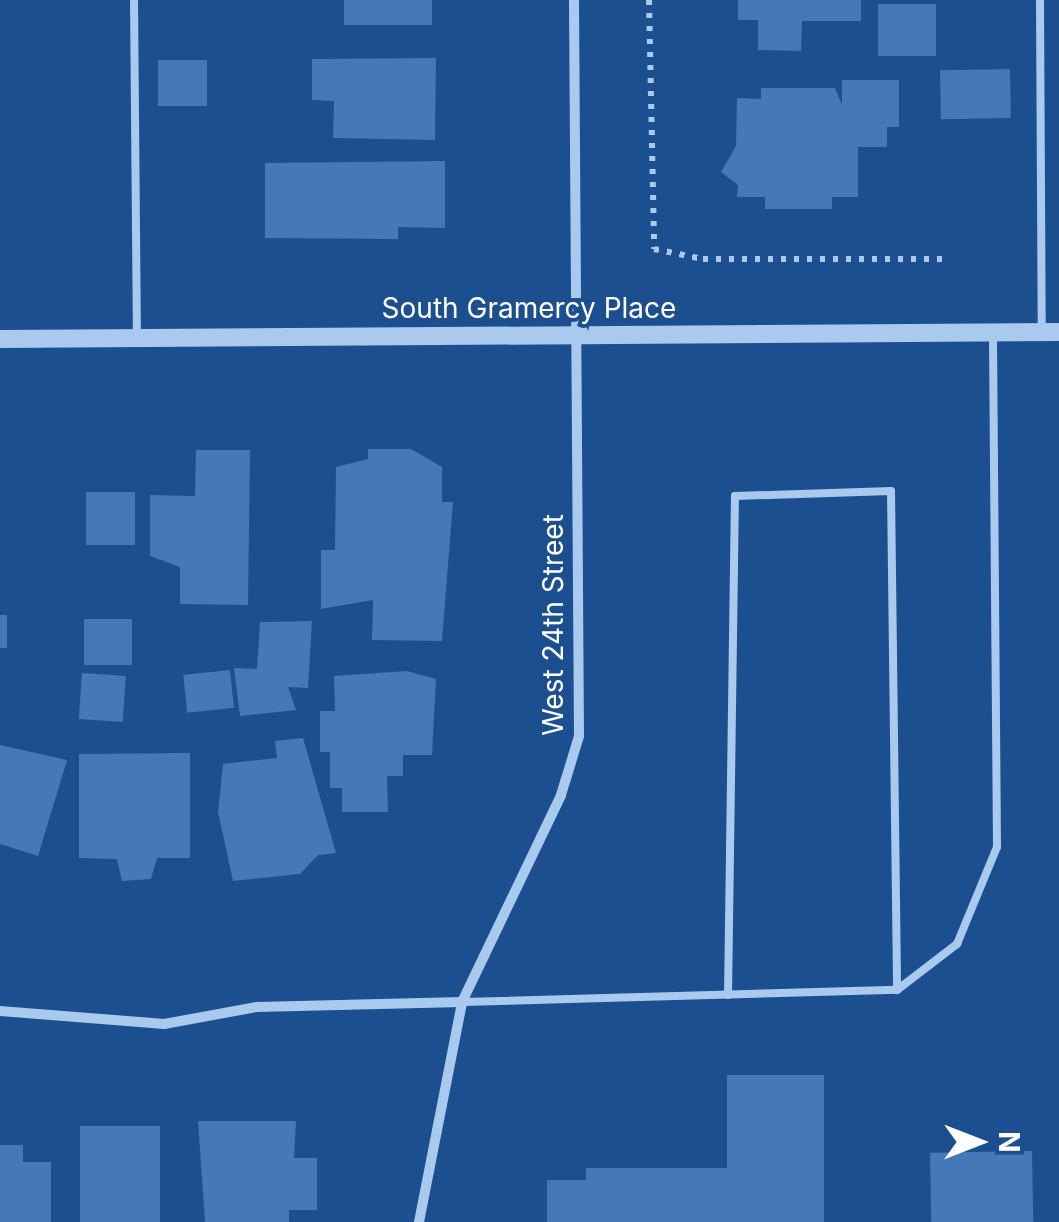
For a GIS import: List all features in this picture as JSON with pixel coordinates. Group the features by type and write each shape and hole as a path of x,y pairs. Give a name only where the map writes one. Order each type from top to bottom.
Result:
{"street":[{"name":"West 24th Street","path":"419,1222 462,1002 561,794 579,736 574,0"},
{"name":"South Gramercy Place","path":"0,339 1050,332"},
{"path":"0,1011 164,1024 257,1007 462,1002"}],"lane":[{"path":"134,0 137,338"},
{"path":"1040,0 1050,332"},
{"path":"462,1002 897,990 957,944 998,847 993,332"},
{"path":"728,995 735,496 891,491 897,990"}],"path":[{"path":"649,0 654,248 703,259 947,259"}],"building":[{"path":"344,0 432,0 432,25 344,25"},
{"path":"738,0 861,0 861,21 802,21 801,51 758,50 758,20 738,20"},
{"path":"878,4 936,4 936,56 878,56"},
{"path":"436,58 435,140 333,138 334,101 312,100 312,59"},
{"path":"158,60 207,60 207,106 158,106"},
{"path":"1010,69 1011,118 941,119 940,70"},
{"path":"842,80 899,80 899,127 887,127 887,147 858,147 858,197 832,197 832,209 765,209 765,197 737,197 738,185 721,172 736,146 737,98 761,99 761,88 835,88 842,105"},
{"path":"445,161 445,228 398,227 398,239 265,238 265,163"},
{"path":"368,449 411,449 442,467 442,502 453,502 442,641 372,640 373,600 321,609 321,550 335,550 336,467 368,459"},
{"path":"196,450 250,450 248,605 180,604 180,567 150,556 150,495 195,496"},
{"path":"86,492 135,492 135,545 86,545"},
{"path":"0,615 7,615 7,648 0,648"},
{"path":"84,619 132,619 132,665 84,665"},
{"path":"312,621 308,688 288,687 296,710 240,716 234,668 257,669 260,622"},
{"path":"230,670 234,708 187,713 183,675"},
{"path":"407,671 436,679 432,755 403,755 403,776 387,776 388,812 342,812 342,788 330,788 330,752 320,752 320,711 335,711 334,676"},
{"path":"82,673 126,676 123,722 79,719"},
{"path":"303,738 336,853 318,855 300,874 233,881 218,812 223,764 277,758 275,741"},
{"path":"0,745 67,760 38,856 0,844"},
{"path":"190,753 190,858 157,858 151,879 122,881 117,859 79,858 79,754"},
{"path":"727,1075 824,1075 824,1222 547,1222 547,1180 586,1180 586,1168 727,1168"},
{"path":"198,1121 296,1121 294,1158 317,1158 317,1210 289,1210 289,1222 205,1222"},
{"path":"80,1126 160,1126 160,1222 80,1222"},
{"path":"0,1145 23,1145 23,1162 51,1162 51,1222 0,1222"},
{"path":"1032,1151 1033,1222 931,1222 930,1153"}]}
